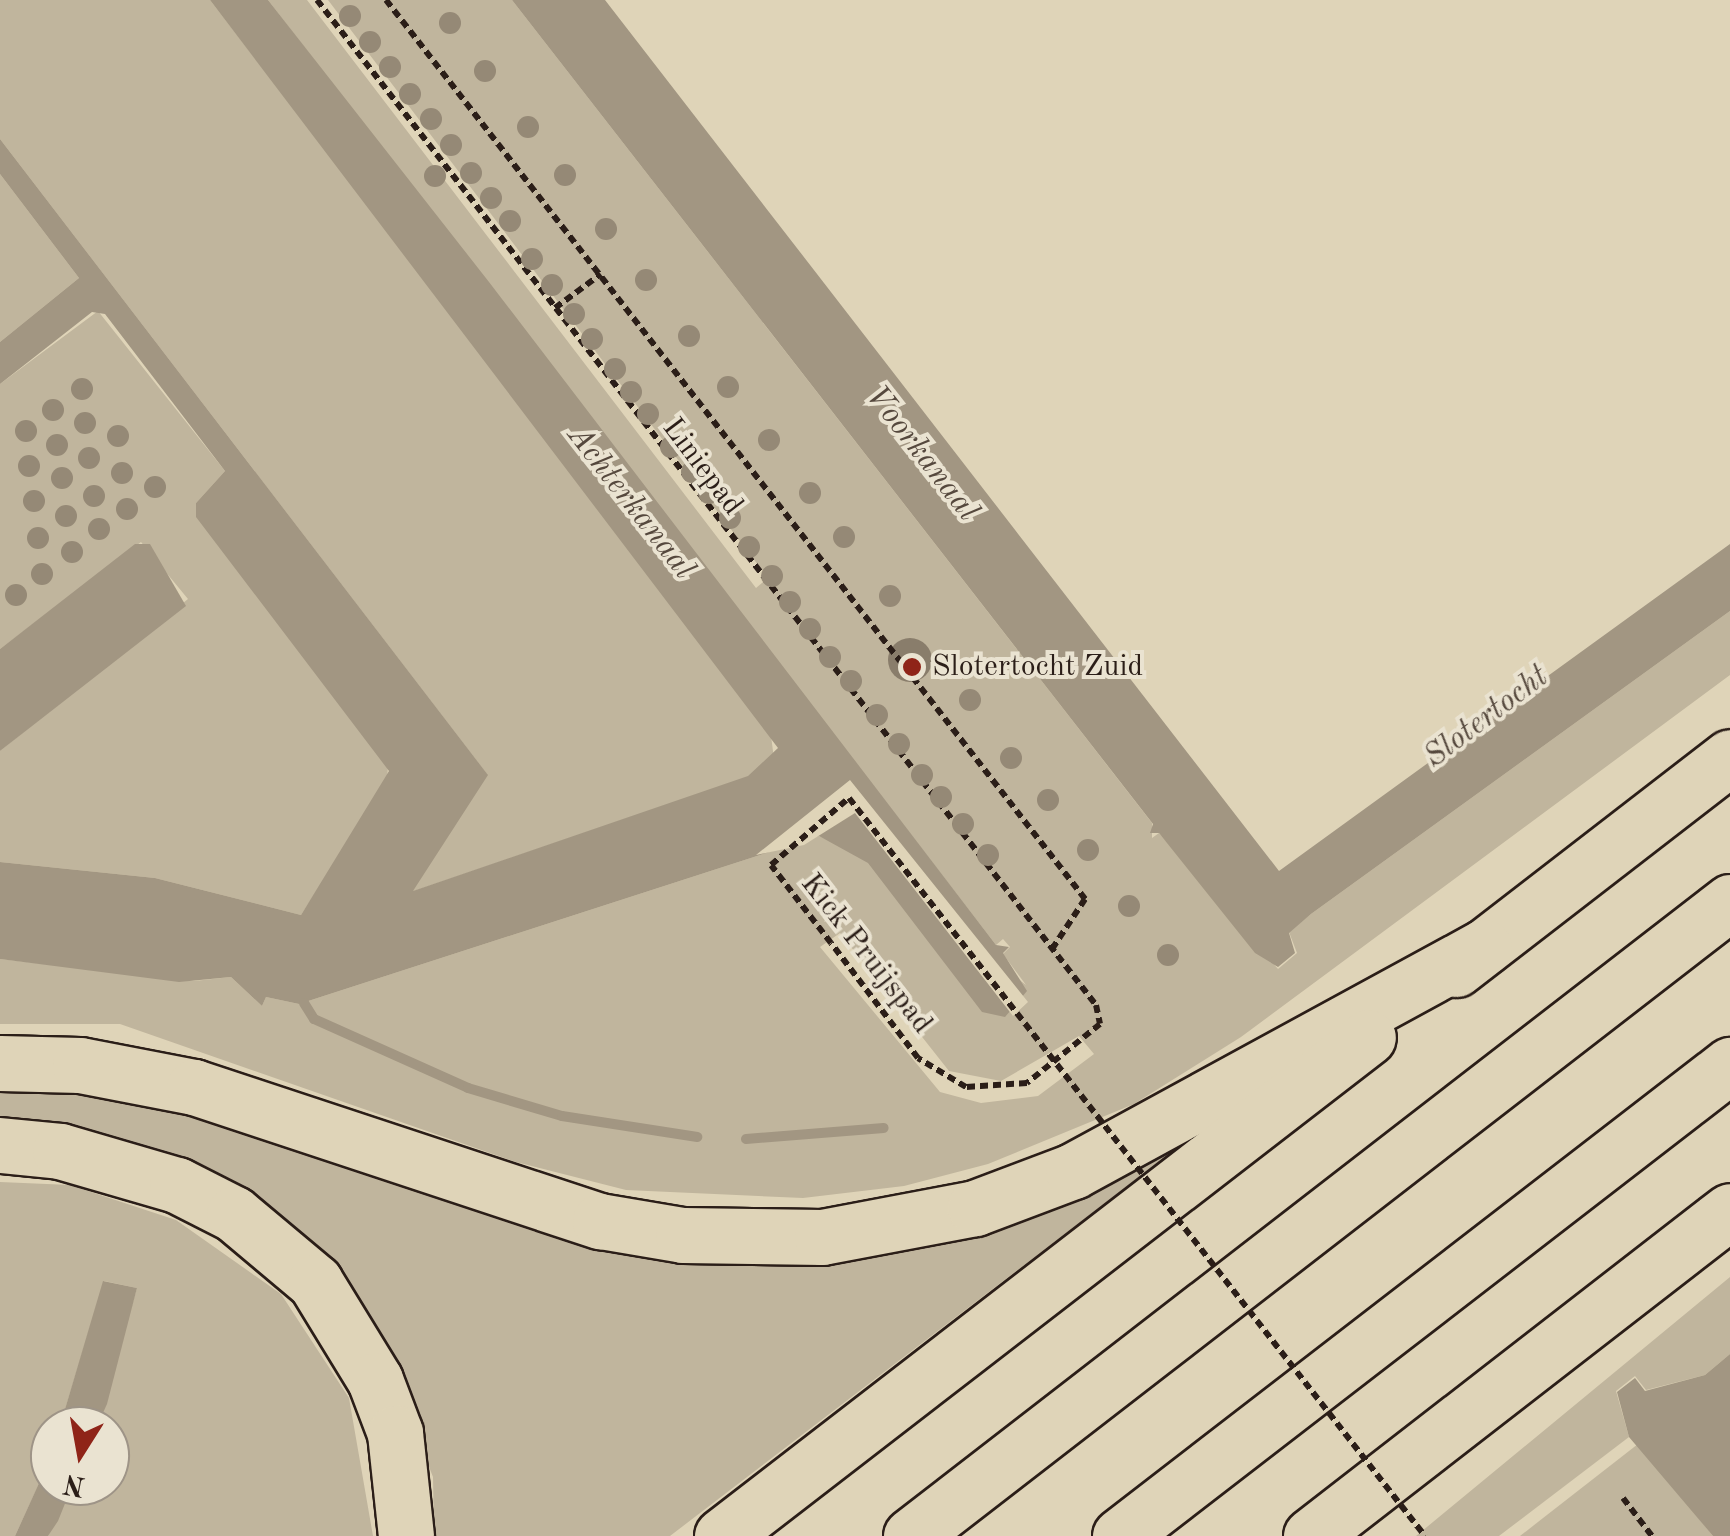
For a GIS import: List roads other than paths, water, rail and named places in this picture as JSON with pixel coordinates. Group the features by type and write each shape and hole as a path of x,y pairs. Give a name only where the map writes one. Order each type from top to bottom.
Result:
{"highway":[{"path":"722,1536 1730,757"},
{"path":"911,1536 1730,902"},
{"path":"0,1063 80,1065 194,1087 600,1222 684,1236 822,1237 975,1208 1073,1172 1484,947"},
{"path":"1120,1536 1730,1065"},
{"path":"0,1146 99,1160 177,1185 234,1214 314,1282 375,1380 394,1433 406,1536"},
{"path":"1312,1536 1730,1211"},
{"path":"1363,1536 1730,1211"}],"water":[{"name":"Achterkanaal","path":"210,0 268,0 996,945 1009,947 1003,953 1027,991 1005,1017 982,1012 868,863 819,836 299,1004 266,997 262,1006 231,977 179,982 0,959 0,862 155,878 301,915 389,771 196,517 196,503 225,471 105,314 92,312 0,384 0,342 79,278 0,174 0,139 488,775 413,891 748,776 778,748"},
{"name":"Voorkanaal","path":"512,0 605,0 1279,871 1730,544 1730,611 1311,914 1289,933 1295,953 1278,967 1255,953 1159,833 1150,833 1153,824"},
{"path":"135,544 150,544 186,606 0,751 0,649"},
{"path":"103,1281 137,1288 106,1406 66,1406"},
{"path":"1730,1354 1730,1536 1713,1536 1629,1437 1617,1392 1635,1378 1645,1391 1705,1375"},
{"path":"30,1503 64,1506 48,1536 15,1536"}],"waterway":[{"path":"304,1003 314,1019 468,1088 562,1116 697,1137"},
{"path":"746,1139 884,1128"}],"place":[{"name":"Slotertocht Zuid","path":"912,667"}],"water label":[{"name":"Slotertocht","path":"1487,718"}]}
